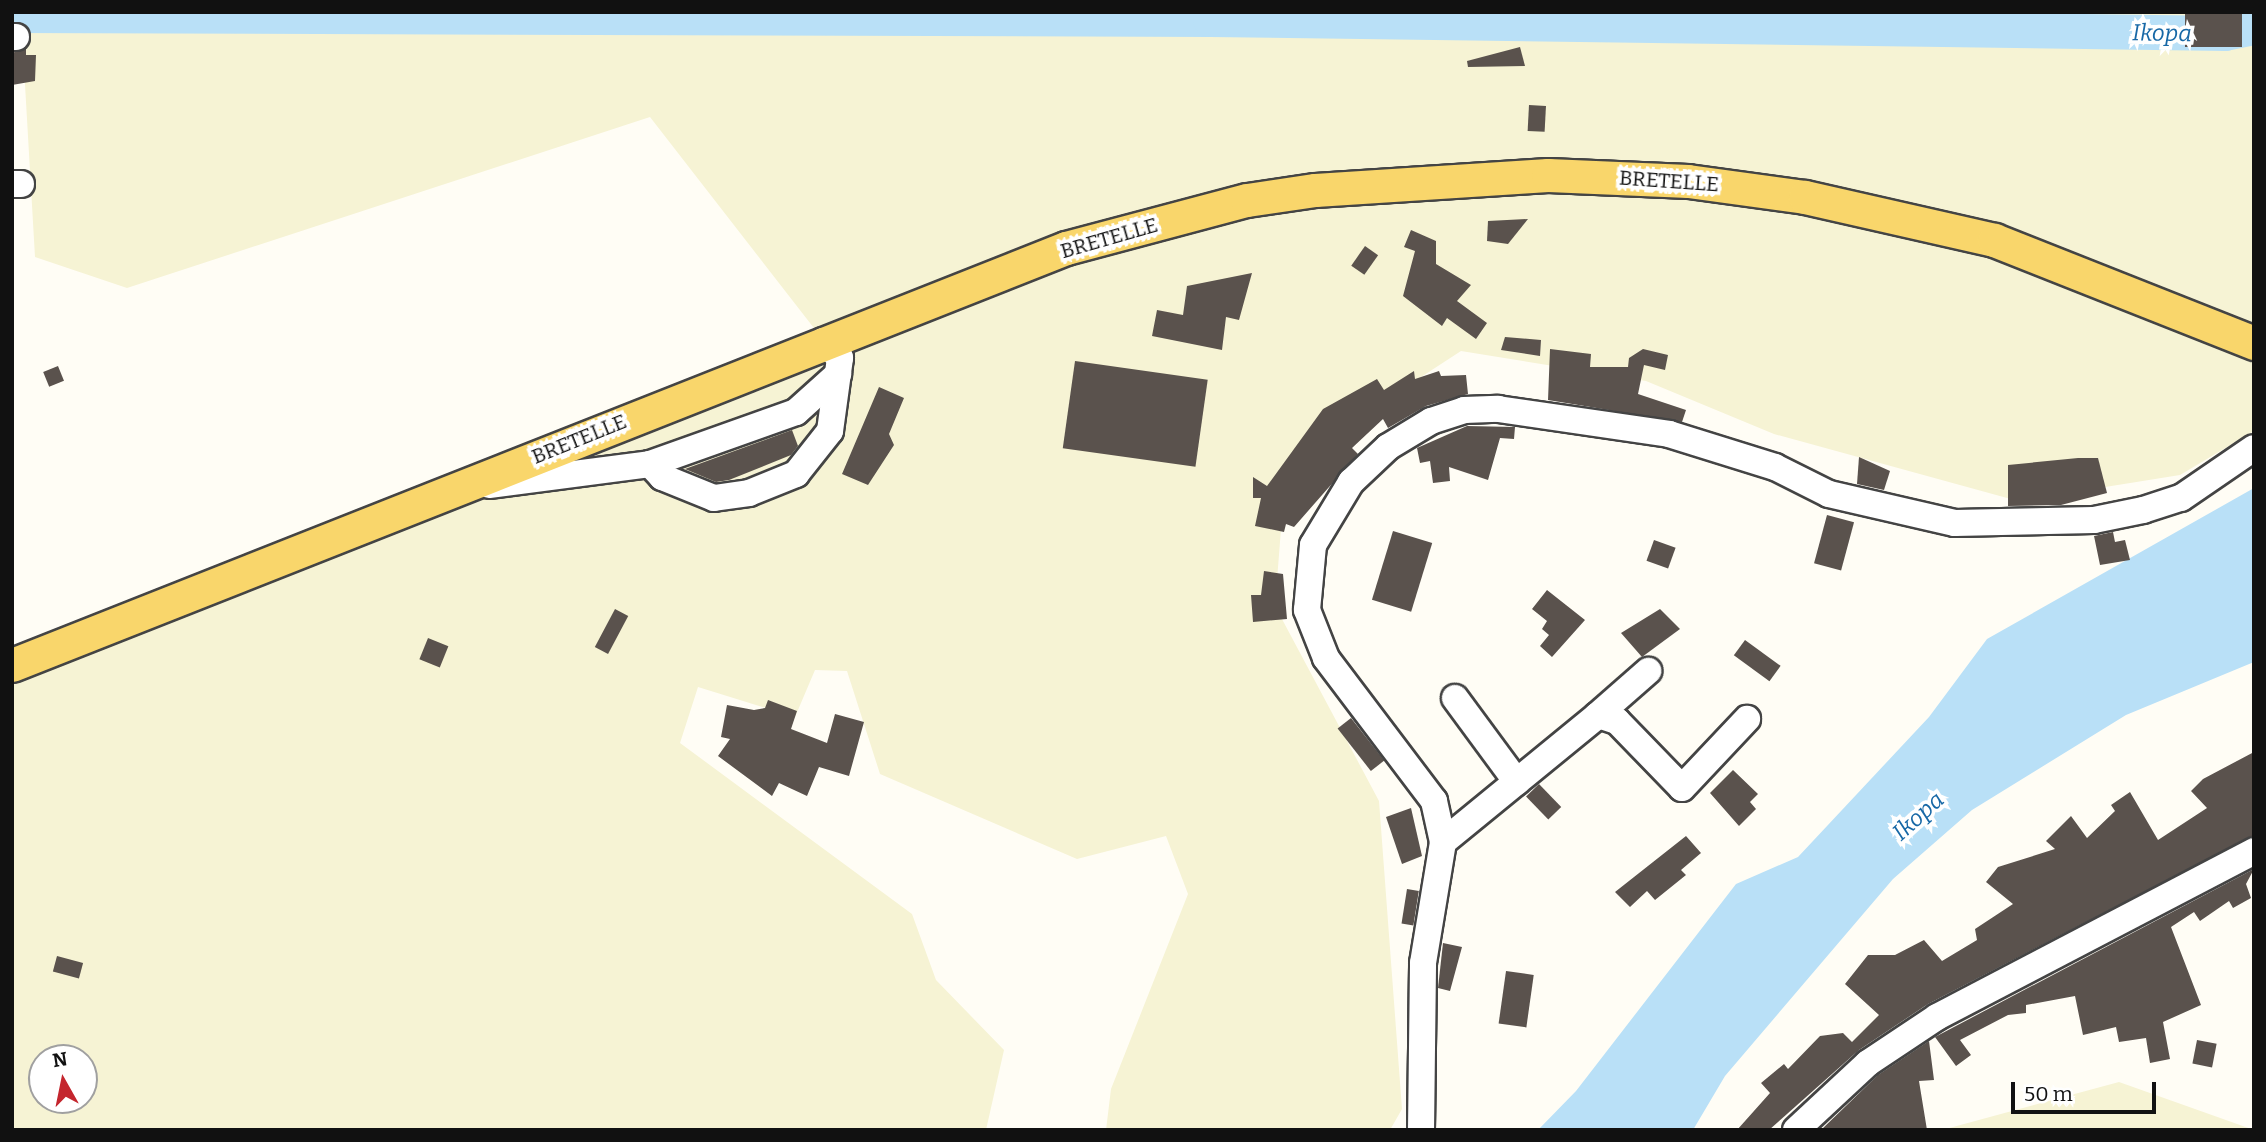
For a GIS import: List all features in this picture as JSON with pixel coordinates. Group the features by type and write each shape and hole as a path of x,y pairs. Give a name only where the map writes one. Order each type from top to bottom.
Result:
{"main road":[{"name":"BRETELLE","path":"12,665 822,341 1066,248 1247,200 1370,183 1548,175 1699,182 1867,208 2035,255 2254,343"}],"street":[{"path":"650,464 662,477 714,498 749,493 796,474 830,431 840,358 822,341"},
{"path":"456,489 650,464 796,412 838,374"},
{"path":"1421,1130 1423,963 1443,842 1434,801 1326,658 1307,610 1306,576 1313,545 1350,482 1388,447 1431,421 1464,410 1499,409 1669,434 1775,467 1829,494 1955,523 2094,520 2143,510 2180,498 2254,448"},
{"path":"1443,842 1648,671"},
{"path":"1455,698 1517,782"},
{"path":"1598,715 1617,721 1682,788 1746,719"},
{"path":"1796,1130 1868,1063 1937,1017 2254,851"}],"shaded area":[{"path":"784,12 2254,12 2254,431 2180,475 2018,501 1774,434 1646,381 1461,351 1286,465 1275,606 1379,801 1402,1109 1390,1130 1106,1130 1111,1089 1188,894 1166,836 1077,859 880,774 847,671 815,670 795,717 698,687 680,743 912,914 936,980 1004,1050 986,1130 12,1130 12,661 817,332 650,117 127,288 35,257 22,33"},
{"path":"2119,1082 2254,1130 1942,1130"}],"water":[{"path":"2254,488 2254,662 2126,715 1972,810 1893,879 1725,1076 1693,1130 1538,1130 1576,1091 1736,884 1798,857 1929,717 1987,639"}],"building":[{"path":"2185,12 2242,12 2242,47 2185,47"},
{"path":"1520,47 1525,66 1468,67 1467,61"},
{"path":"26,48 26,55 36,55 35,81 12,85 12,53"},
{"path":"1529,105 1546,106 1545,132 1528,131"},
{"path":"1528,219 1508,244 1487,241 1488,221"},
{"path":"1411,230 1436,241 1436,264 1471,285 1457,301 1487,323 1476,339 1447,318 1442,326 1403,296 1415,251 1404,247"},
{"path":"1365,246 1378,255 1364,275 1351,266"},
{"path":"1252,273 1239,320 1226,317 1222,350 1152,336 1157,310 1183,315 1187,286"},
{"path":"1505,337 1541,340 1540,356 1501,350"},
{"path":"1550,349 1591,354 1590,367 1628,367 1629,358 1643,349 1668,355 1665,370 1644,365 1638,394 1686,410 1682,422 1548,400"},
{"path":"1075,361 1208,380 1195,467 1063,448"},
{"path":"58,366 64,381 49,387 43,372"},
{"path":"1414,371 1415,379 1439,371 1441,376 1466,375 1468,394 1426,406 1388,428 1383,419 1352,448 1358,454 1294,527 1286,524 1284,532 1255,526 1261,498 1253,498 1253,477 1267,486 1323,409 1377,379 1384,390"},
{"path":"879,387 904,398 889,434 894,445 868,485 842,474"},
{"path":"1467,426 1515,427 1514,439 1500,438 1488,480 1449,467 1450,481 1433,483 1430,461 1420,463 1417,448"},
{"path":"792,430 798,446 791,455 729,480 716,482 685,469"},
{"path":"1859,457 1890,471 1884,490 1857,484"},
{"path":"2098,458 2107,493 2061,505 2008,506 2008,465"},
{"path":"1827,515 1854,522 1841,571 1814,563"},
{"path":"1393,531 1432,543 1411,612 1372,600"},
{"path":"2113,532 2115,542 2125,540 2130,560 2100,565 2094,536"},
{"path":"1654,540 1676,548 1668,569 1646,561"},
{"path":"1264,571 1283,574 1287,619 1253,622 1251,595 1261,595"},
{"path":"1547,590 1585,620 1552,657 1540,646 1549,635 1542,629 1547,621 1532,609"},
{"path":"615,609 628,616 608,654 595,647"},
{"path":"1660,609 1680,629 1642,657 1621,633"},
{"path":"428,638 448,646 440,668 419,659"},
{"path":"1745,640 1781,666 1769,681 1734,655"},
{"path":"768,700 797,711 791,729 827,743 835,714 864,722 849,776 819,767 807,796 779,783 772,796 718,756 730,739 721,737 727,705 754,710 765,708"},
{"path":"1351,718 1384,761 1371,771 1338,728"},
{"path":"2254,752 2254,835 1928,1004 1859,1050 1769,1130 1737,1130 1770,1093 1761,1083 1784,1064 1788,1069 1820,1036 1843,1033 1852,1042 1879,1015 1845,984 1868,955 1895,955 1924,940 1942,961 1977,940 1975,929 2013,904 1986,882 1998,867 2055,849 2046,841 2071,816 2087,838 2115,811 2111,805 2130,792 2158,840 2207,808 2191,791 2203,779"},
{"path":"1733,770 1758,794 1750,802 1756,809 1739,826 1710,793"},
{"path":"1539,784 1561,807 1548,820 1526,797"},
{"path":"1411,808 1422,856 1402,864 1386,817"},
{"path":"1686,836 1701,853 1681,870 1686,875 1655,900 1647,891 1630,907 1615,892"},
{"path":"2254,869 2246,884 2251,898 2233,908 2229,901 2200,921 2194,912 2171,927 2201,1005 2163,1022 2170,1059 2150,1063 2146,1038 2119,1042 2116,1027 2083,1035 2075,996 2026,1005 2026,1013 2008,1015 1960,1040 1971,1055 1956,1066 1935,1037"},
{"path":"1407,889 1419,891 1413,925 1402,924"},
{"path":"1443,943 1462,947 1450,991 1438,988"},
{"path":"57,956 83,963 79,978 53,971"},
{"path":"1506,971 1534,975 1526,1027 1499,1023"},
{"path":"2197,1040 2217,1044 2212,1067 2192,1064"},
{"path":"1929,1041 1934,1080 1919,1081 1927,1130 1821,1130 1878,1075"}],"waterway":[{"name":"Ikopa","path":"12,15 1210,19 2225,33 2254,27"}]}
